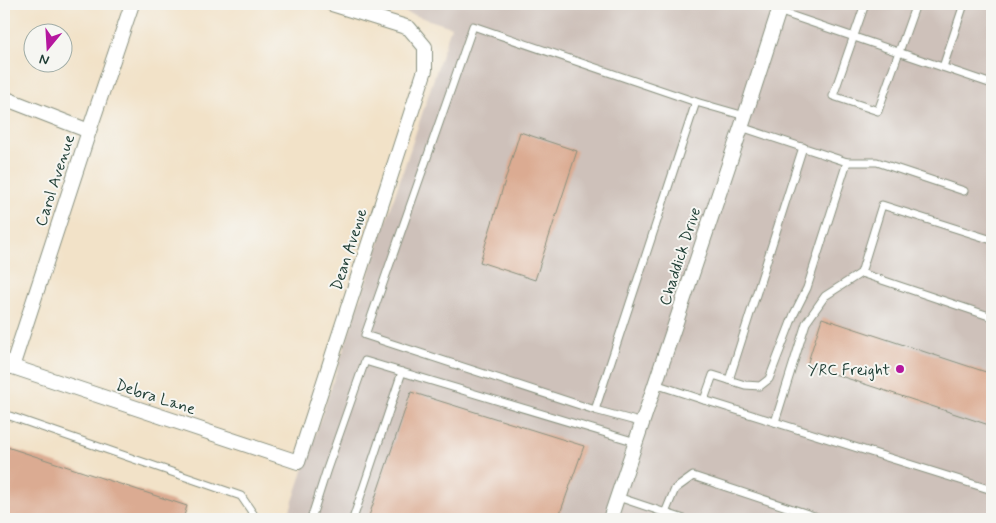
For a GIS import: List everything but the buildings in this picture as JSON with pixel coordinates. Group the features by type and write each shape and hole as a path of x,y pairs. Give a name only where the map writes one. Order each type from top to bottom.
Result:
{"street":[{"name":"Carol Avenue","path":"8,366 132,4"},
{"name":"Dean Avenue","path":"298,462 425,70 425,47 409,28 332,4"},
{"name":"Chaddick Drive","path":"610,519 780,8"},
{"path":"4,98 89,131"},
{"name":"Debra Lane","path":"8,366 298,462"}],"lane":[{"path":"865,4 833,96 878,111 916,4"},
{"path":"943,67 964,4"},
{"path":"780,8 992,84"},
{"path":"643,424 365,335 473,26 696,102 803,147 848,162 877,162 964,191"},
{"path":"595,410 696,102"},
{"path":"728,380 803,147"},
{"path":"704,400 713,374 745,385 760,386 769,378 794,314 807,288 848,162"},
{"path":"775,422 806,323 825,296 860,273 882,205 992,240"},
{"path":"860,273 992,316"},
{"path":"311,519 365,361 636,442"},
{"path":"353,519 402,372"},
{"path":"655,384 992,490"},
{"path":"4,414 241,496 254,515 253,519"},
{"path":"665,513 675,489 693,476 821,519"},
{"path":"618,497 684,519"}],"shaded area":[{"path":"380,4 992,4 992,519 287,519 451,27"}],"place":[{"name":"YRC Freight","path":"900,369"}]}
